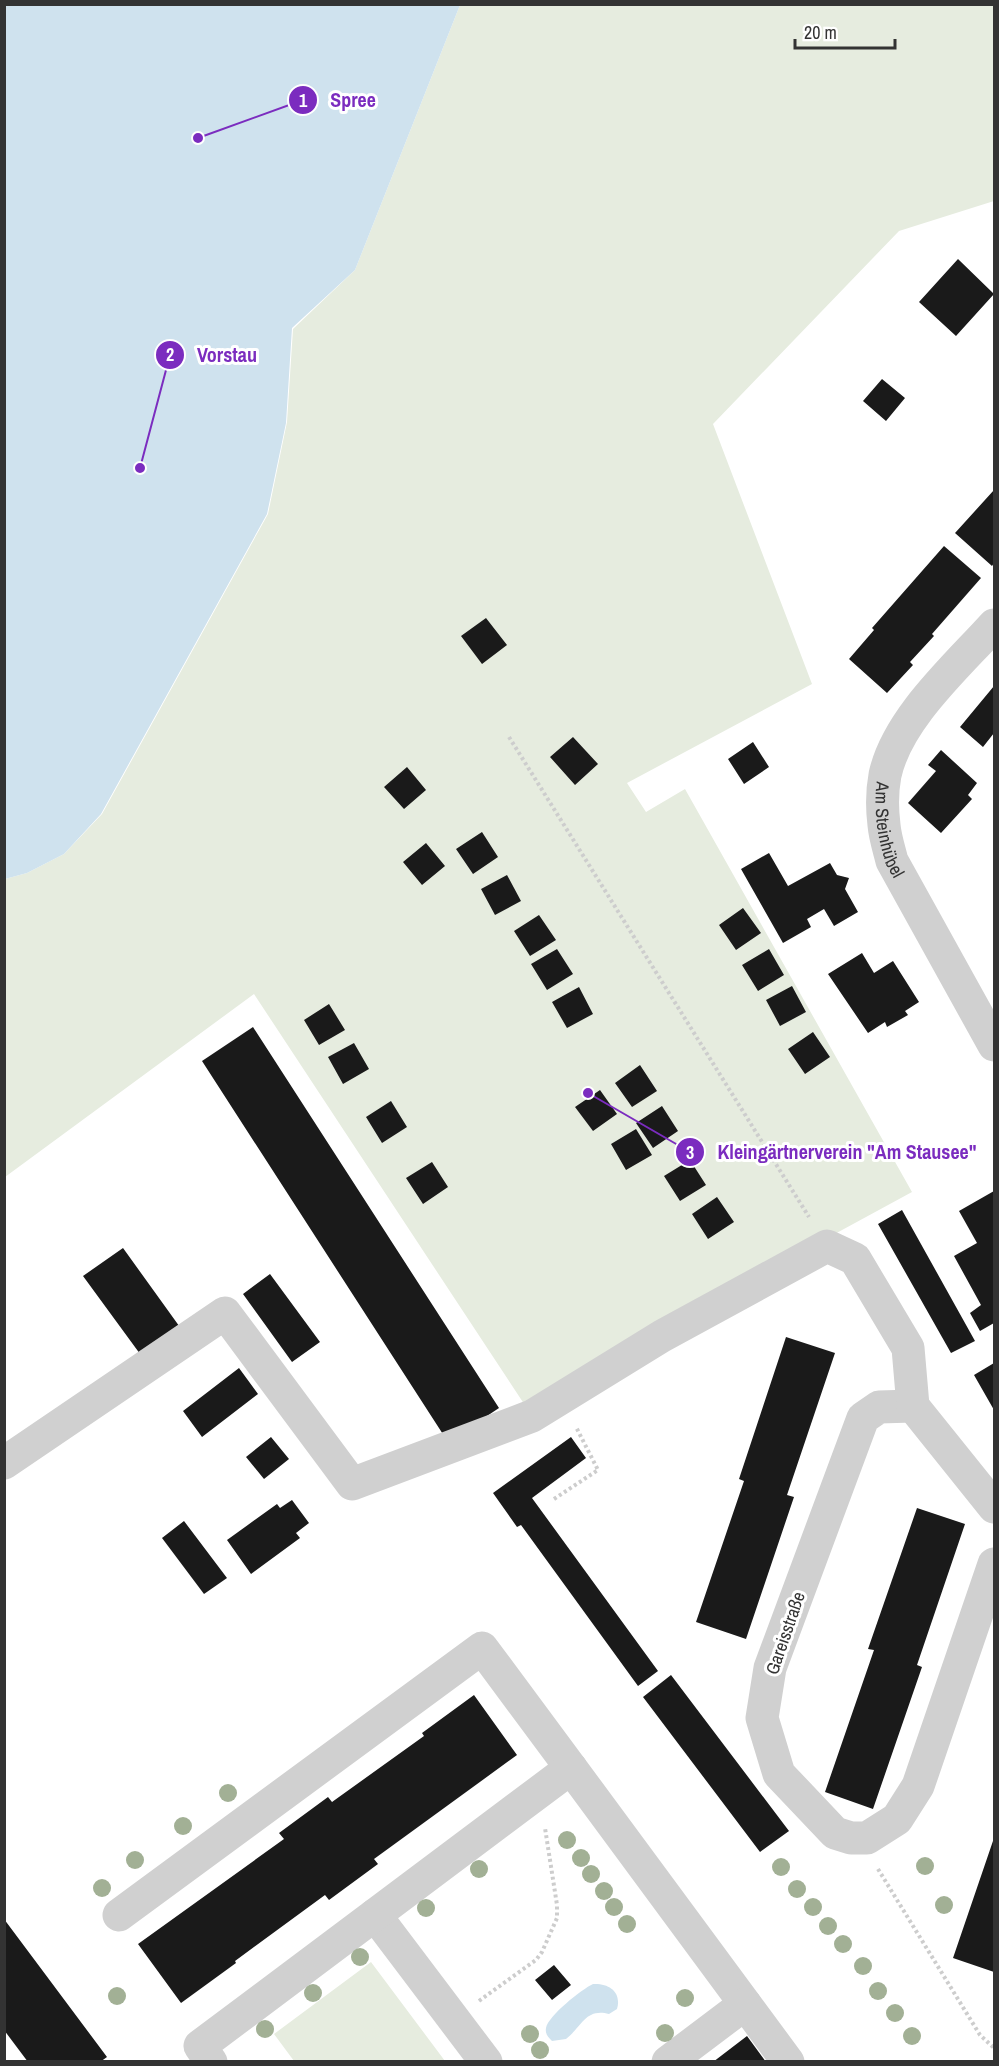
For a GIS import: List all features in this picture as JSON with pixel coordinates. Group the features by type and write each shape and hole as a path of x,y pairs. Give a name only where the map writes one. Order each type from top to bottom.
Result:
{"street":[{"name":"Am Steinhübel","path":"994,625 913,716 894,748 885,775 883,803 884,828 892,861 994,1045"},
{"path":"4,1463 225,1313 352,1484 532,1416 662,1336 827,1246 855,1259 908,1348 913,1406 994,1507"},
{"name":"Gareisstraße","path":"867,1838 851,1838 835,1833 779,1774 762,1718 770,1668 863,1418 879,1407 913,1406"},
{"path":"867,1838 897,1819 918,1786 994,1564"},
{"path":"119,1915 482,1647 788,2061"},
{"path":"197,2056 375,1915 570,1768"},
{"path":"375,1915 486,2061"},
{"path":"668,2061 745,2004"}],"path":[{"path":"509,737 827,1246"},
{"path":"554,1499 598,1470 561,1398"},
{"path":"454,2019 536,1960 554,1927 557,1905 543,1822"},
{"path":"867,1838 869,1855 980,2035 994,2048"}],"shaded area":[{"path":"460,5 994,5 994,201 899,231 713,424 812,684 627,783 646,812 685,789 912,1192 820,1242 532,1416 254,994 5,1177 5,879 27,873 64,854 102,814 268,514 287,422 293,329 355,270"},
{"path":"371,1962 445,2061 294,2061 274,2034"}],"water":[{"path":"5,4 460,5 355,270 292,328 286,423 267,514 101,814 64,854 27,873 5,879"},
{"path":"593,1984 604,1985 616,1993 617,2009 609,2014 589,2016 566,2039 552,2041 546,2032 548,2023 566,2003"}],"building":[{"path":"958,259 994,294 956,336 919,302"},
{"path":"882,379 905,398 886,421 863,401"},
{"path":"994,490 994,563 992,566 955,533"},
{"path":"944,546 981,578 932,634 934,636 910,662 913,665 887,693 849,659 874,630 872,628"},
{"path":"486,618 507,645 482,664 461,636"},
{"path":"994,686 994,733 983,747 960,727"},
{"path":"573,737 598,764 575,785 550,757"},
{"path":"753,742 769,767 744,784 728,759"},
{"path":"941,750 977,783 968,795 972,799 941,833 908,803 936,771 928,765"},
{"path":"407,767 426,790 404,809 384,787"},
{"path":"482,832 498,857 473,874 456,849"},
{"path":"426,843 445,866 422,885 403,862"},
{"path":"769,853 788,886 830,863 837,875 849,878 845,889 858,912 834,926 824,909 807,919 811,927 783,943 741,869"},
{"path":"507,875 521,901 495,915 481,889"},
{"path":"743,908 761,933 736,950 719,925"},
{"path":"539,915 556,940 530,956 514,931"},
{"path":"557,949 573,974 547,990 531,964"},
{"path":"769,949 784,975 758,991 742,965"},
{"path":"862,953 874,973 893,961 919,1002 905,1011 908,1015 887,1027 885,1022 868,1033 828,974"},
{"path":"792,986 806,1012 780,1026 766,1000"},
{"path":"579,987 593,1014 567,1028 552,1002"},
{"path":"329,1004 345,1030 319,1045 304,1020"},
{"path":"253,1027 499,1408 448,1442 202,1061"},
{"path":"813,1032 830,1057 805,1074 788,1049"},
{"path":"354,1043 369,1069 343,1084 328,1057"},
{"path":"640,1065 657,1091 632,1107 615,1083"},
{"path":"600,1090 617,1114 593,1131 575,1107"},
{"path":"391,1101 407,1127 382,1143 366,1117"},
{"path":"662,1106 678,1131 653,1148 636,1123"},
{"path":"636,1129 652,1155 626,1170 611,1144"},
{"path":"690,1160 706,1185 680,1201 664,1176"},
{"path":"432,1162 448,1187 423,1204 406,1178"},
{"path":"994,1191 994,1323 980,1331 970,1313 981,1305 954,1256 977,1243 959,1211"},
{"path":"717,1197 734,1222 708,1239 692,1214"},
{"path":"902,1210 975,1341 951,1353 878,1224"},
{"path":"123,1248 182,1330 143,1358 83,1276"},
{"path":"270,1274 320,1342 292,1362 243,1294"},
{"path":"786,1337 835,1353 787,1495 794,1497 746,1639 696,1622 744,1481 739,1479"},
{"path":"994,1363 994,1410 974,1375"},
{"path":"239,1368 258,1394 202,1437 183,1411"},
{"path":"271,1437 289,1459 264,1479 246,1457"},
{"path":"571,1437 586,1458 532,1498 658,1671 638,1686 521,1525 517,1527 493,1493"},
{"path":"292,1500 309,1523 296,1533 300,1538 251,1574 227,1540 277,1504 280,1508"},
{"path":"917,1508 965,1524 917,1665 922,1667 873,1809 825,1792 874,1650 868,1649"},
{"path":"184,1521 227,1578 204,1594 162,1538"},
{"path":"671,1675 789,1831 760,1852 643,1697"},
{"path":"474,1695 517,1755 374,1859 378,1864 329,1900 325,1895 181,2003 138,1944 284,1839 279,1833 328,1797 332,1802 424,1736 422,1733"},
{"path":"994,1838 994,1972 953,1958"},
{"path":"4,1919 107,2057 100,2062 28,2062 4,2030"},
{"path":"554,1965 571,1985 552,2000 535,1980"},
{"path":"747,2036 766,2062 713,2062"}],"place":[{"name":"Spree","path":"198,138"},
{"name":"Vorstau","path":"140,468"},
{"name":"Kleingärtnerverein \"Am Stausee\"","path":"588,1093"}]}
